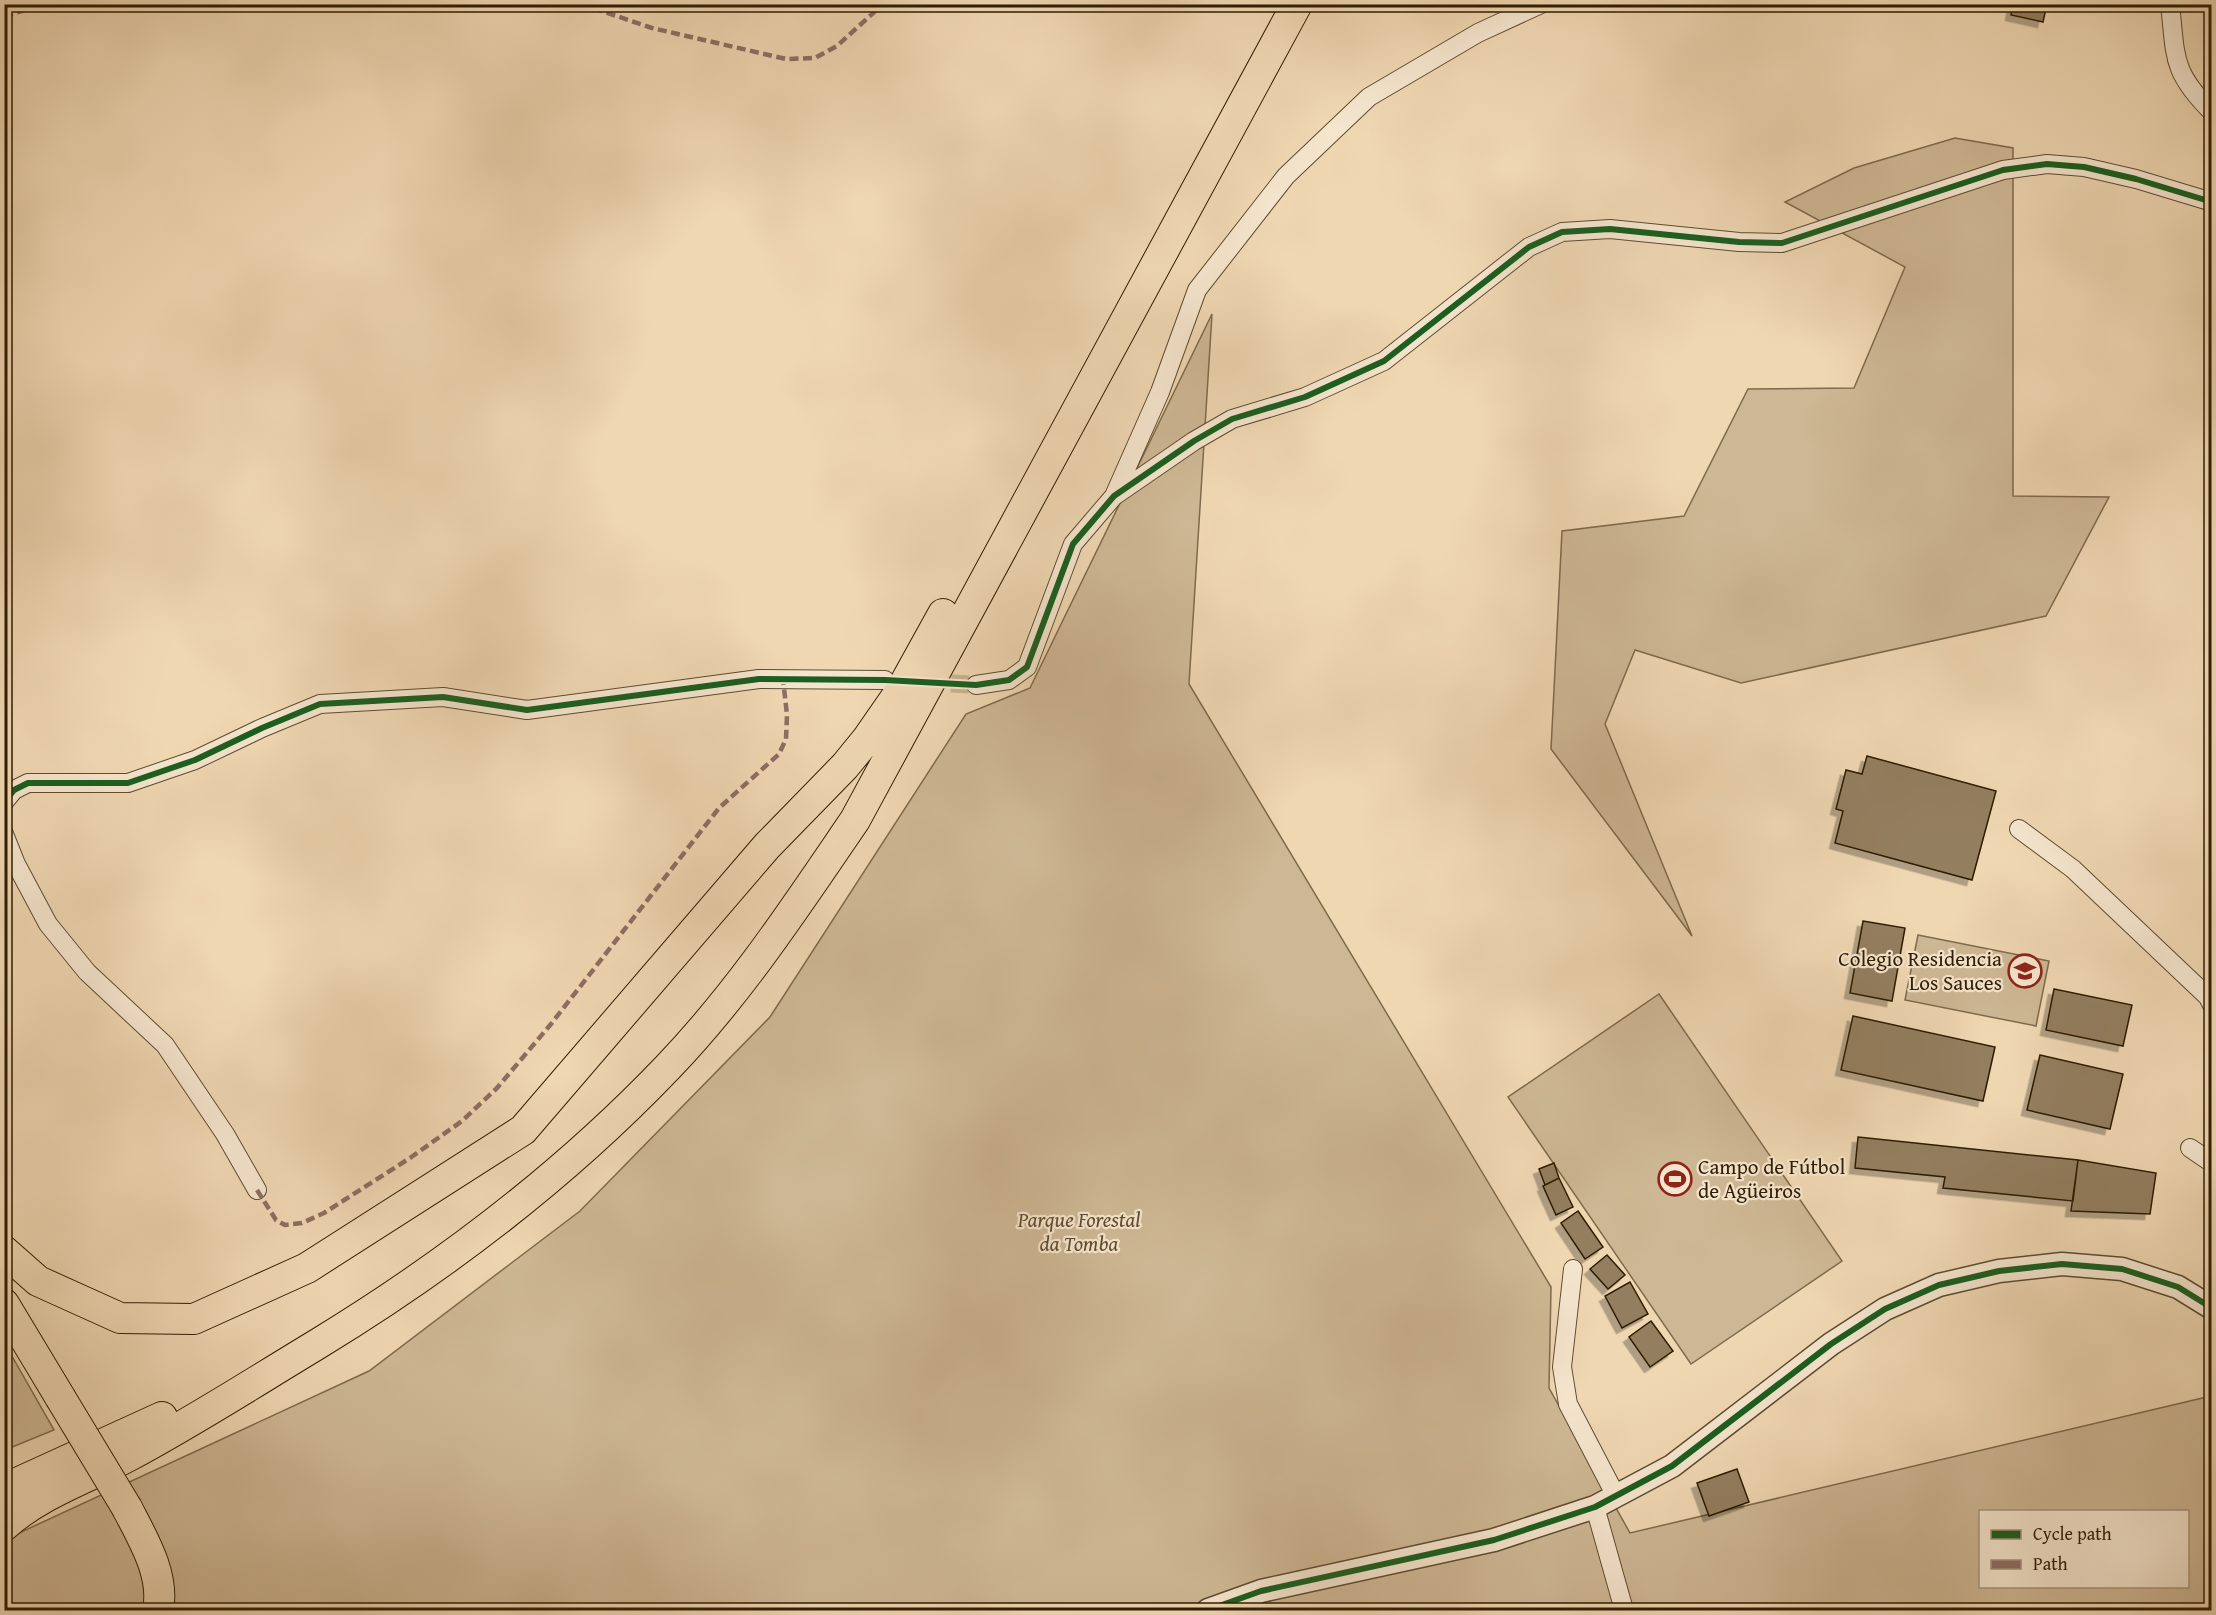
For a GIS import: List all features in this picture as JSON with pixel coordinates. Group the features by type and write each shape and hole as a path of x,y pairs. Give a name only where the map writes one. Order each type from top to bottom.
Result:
{"highway":[{"path":"4,1526 23,1509 128,1457 393,1299 498,1222 580,1153 669,1065 771,943 855,820 1297,4"},
{"path":"4,1251 38,1281 120,1318 194,1319 307,1268 523,1130 767,846 845,766 885,716 1056,413 1119,332"},
{"path":"4,1304 127,1508 151,1554 160,1599 158,1611"},
{"path":"4,1489 306,1351"}],"street":[{"path":"1114,496 1160,392 1197,290 1286,176 1369,97 1478,33 1541,4"},
{"path":"2170,4 2172,40 2179,72 2211,112"},
{"path":"976,684 1009,680 1027,667 1073,544 1114,496 1194,441 1232,419 1305,397 1384,361 1528,247 1562,232 1610,229 1739,242 1782,243 2003,170 2047,164 2084,167 2136,179 2211,202"},
{"path":"4,802 14,790 28,783 128,783 195,760 262,728 320,704 443,697 527,710 759,679 885,680"},
{"path":"2019,829 2073,869 2208,997 2211,1005"},
{"path":"4,834 21,875 48,924 87,972 165,1045 225,1134 257,1190"},
{"path":"2190,1148 2211,1163"},
{"path":"1208,1611 1261,1590 1494,1540 1595,1508 1672,1466 1885,1309 1939,1285 2010,1270 2062,1264 2102,1267 2122,1269 2178,1287 2211,1308"},
{"path":"1573,1269 1562,1367 1568,1404 1616,1496"},
{"path":"1595,1508 1624,1611"}],"green space":[{"path":"1955,138 2013,148 2013,496 2109,497 2046,616 1741,683 1635,650 1605,724 1692,936 1551,749 1562,531 1684,516 1748,389 1854,388 1905,267 1785,202 1854,168"},
{"name":"Parque Forestal da Tomba","path":"1212,314 1189,684 1551,1287 1549,1388 1630,1533 2211,1396 2211,1610 5,1610 4,1540 369,1371 580,1211 770,1017 966,714 1030,688"},
{"path":"1918,935 2049,961 2036,1026 1905,1000"},
{"name":"Campo de Fútbol de Agüeiros","path":"1659,994 1842,1261 1691,1364 1508,1097"},
{"path":"5,1344 54,1430 4,1450"}],"building":[{"path":"2013,4 2047,4 2043,22 2011,15"},
{"path":"1867,756 1996,791 1972,880 1835,843 1843,811 1836,809 1846,770 1862,774"},
{"path":"1863,921 1905,928 1892,1001 1850,993"},
{"path":"2054,989 2132,1005 2123,1046 2046,1030"},
{"path":"1853,1016 1995,1047 1983,1101 1841,1070"},
{"path":"2040,1055 2123,1074 2110,1129 2027,1110"},
{"path":"1858,1137 2078,1160 2073,1201 1943,1188 1945,1177 1855,1168"},
{"path":"2078,1160 2156,1173 2150,1214 2071,1211"},
{"path":"1554,1163 1559,1178 1545,1185 1539,1169"},
{"path":"1559,1178 1573,1207 1556,1215 1543,1186"},
{"path":"1578,1211 1603,1247 1585,1259 1561,1223"},
{"path":"1607,1255 1625,1275 1608,1289 1590,1269"},
{"path":"1630,1282 1648,1314 1622,1328 1605,1296"},
{"path":"1651,1321 1673,1351 1650,1367 1629,1337"},
{"path":"1737,1469 1749,1502 1709,1516 1697,1483"}],"tunnel":[{"path":"924,682 976,685"}],"marked path":[{"path":"4,16 46,4"},
{"path":"581,4 652,28 786,59 815,58 837,46 883,4"},
{"path":"257,1190 276,1220 285,1225 302,1223 324,1213 410,1158 462,1121 497,1088 551,1024 719,808 779,754 786,739 787,715 783,679"}],"cycle path":[{"path":"4,802 14,790 28,783 128,783 195,760 262,728 320,704 443,697 527,710 759,679 885,680 976,685 1009,680 1027,667 1073,544 1114,496 1194,441 1232,419 1305,397 1384,361 1529,247 1562,232 1610,229 1739,242 1782,243 2003,170 2047,164 2084,167 2136,179 2212,202"},
{"path":"1208,1610 1261,1591 1494,1540 1595,1507 1672,1466 1831,1344 1885,1309 1939,1285 1999,1271 2062,1264 2122,1269 2178,1287 2212,1308"}],"place":[{"name":"Colegio Residencia Los Sauces","path":"2025,971"},
{"name":"Campo de Fútbol de Agüeiros","path":"1675,1179"}]}
